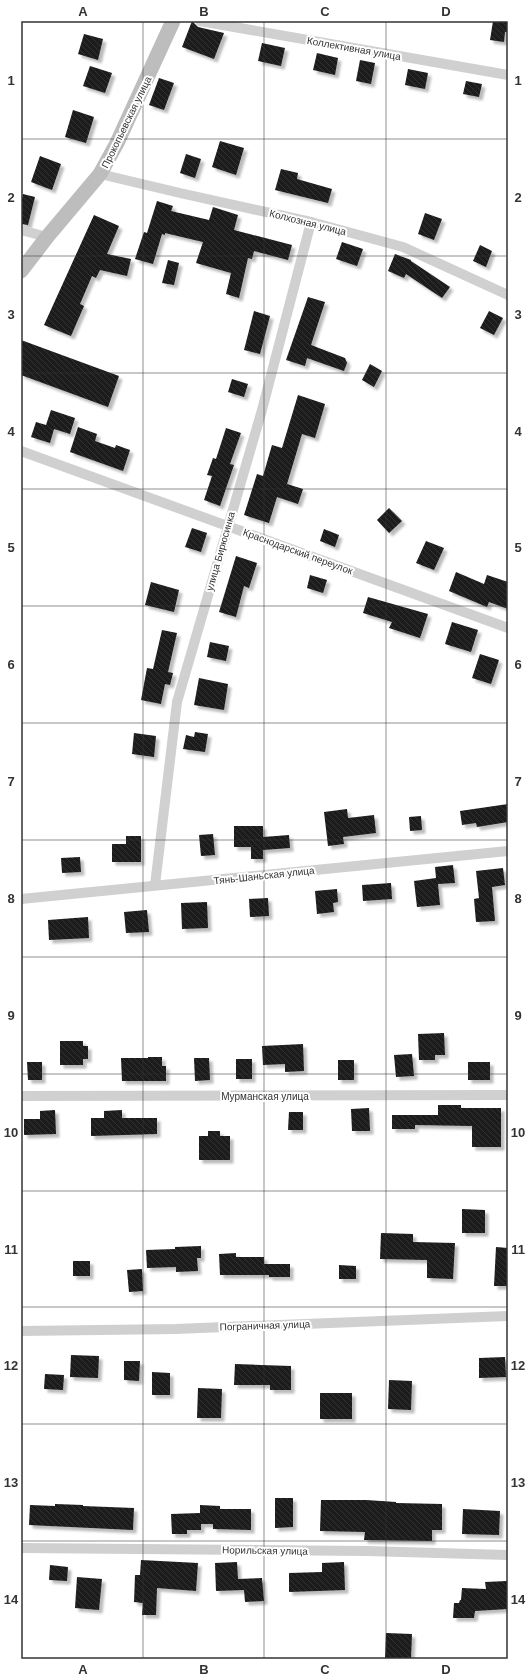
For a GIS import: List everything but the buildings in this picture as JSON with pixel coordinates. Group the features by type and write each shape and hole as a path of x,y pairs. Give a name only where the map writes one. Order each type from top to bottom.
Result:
{"main road":[{"name":"Прокопьевская улица","path":"21,271 47,237 100,174 120,136 173,21"}],"street":[{"name":"Коллективная улица","path":"200,21 508,75"},
{"name":"Колхозная улица","path":"100,174 311,222 403,248 508,295"},
{"name":"улица Бирюсинка","path":"155,885 177,702 262,410 311,222"},
{"path":"21,230 47,237"},
{"name":"Краснодарский переулок","path":"21,451 508,628"},
{"name":"Тянь-Шаньская улица","path":"21,899 508,851"},
{"name":"Мурманская улица","path":"21,1096 508,1095"},
{"name":"Пограничная улица","path":"21,1331 176,1329 508,1316"},
{"name":"Норильская улица","path":"21,1548 368,1551 508,1555"}]}
